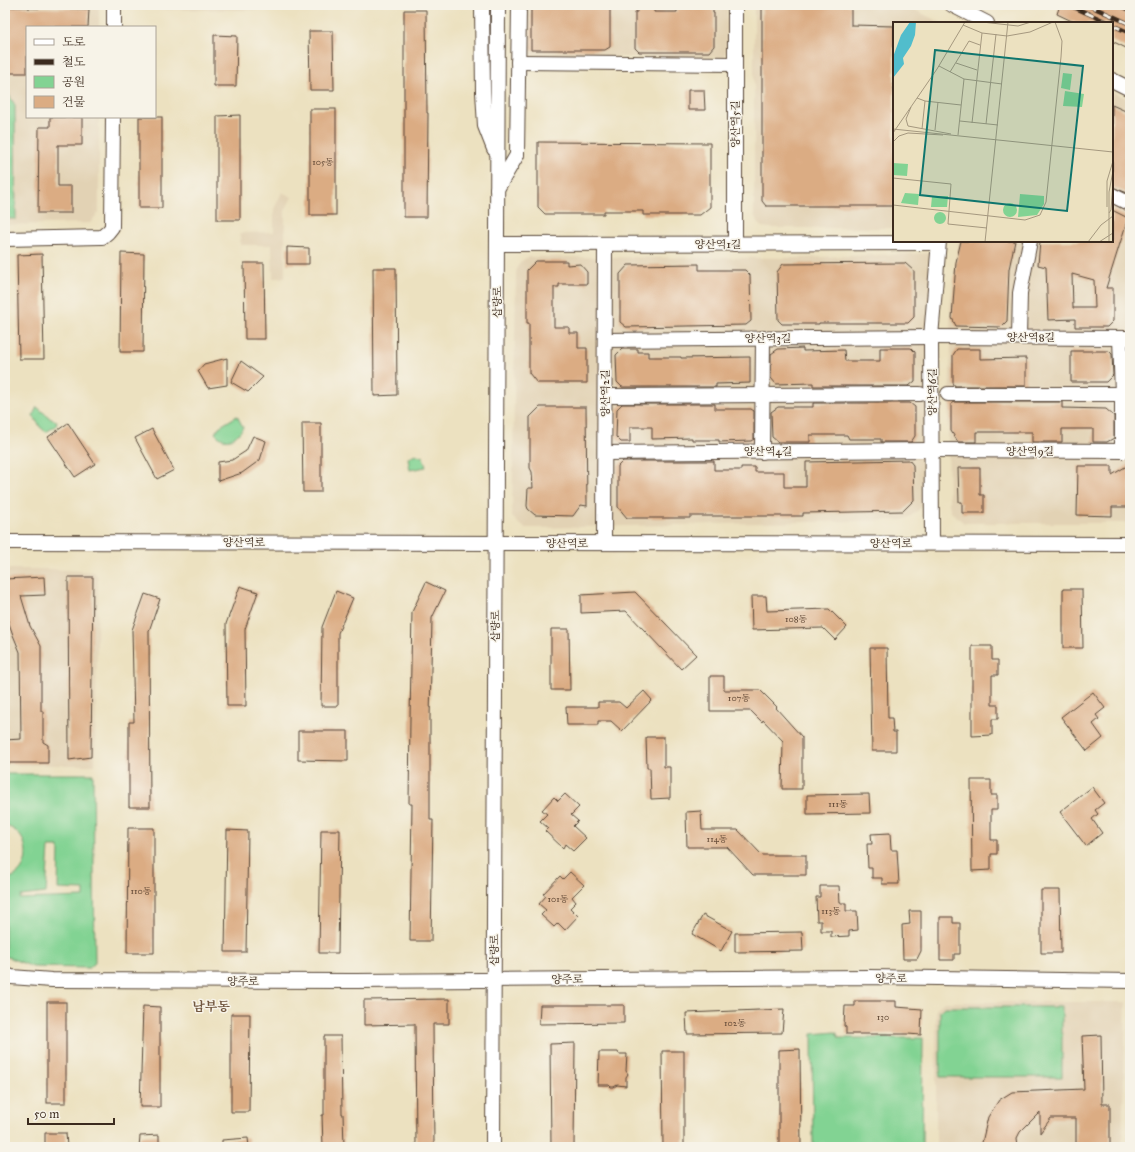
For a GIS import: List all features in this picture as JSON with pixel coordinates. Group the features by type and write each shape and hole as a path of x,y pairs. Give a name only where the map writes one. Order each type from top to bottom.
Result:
{"street":[{"path":"114,5 114,26"},
{"path":"482,5 485,126 497,159"},
{"name":"삽량로","path":"493,1147 498,5"},
{"path":"497,189 517,155 519,5"},
{"name":"양산역5길","path":"735,5 735,244"},
{"path":"952,5 985,22"},
{"path":"518,62 735,64"},
{"path":"1113,80 1130,89"},
{"path":"5,239 102,237 108,232 112,227 113,118"},
{"path":"1113,196 1130,204"},
{"name":"양산역1길","path":"497,244 939,242"},
{"name":"양산역6길","path":"932,543 932,337 939,242"},
{"path":"1020,337 1020,293 1030,242"},
{"name":"양산역2길","path":"604,543 605,244"},
{"name":"양산역8길","path":"932,337 1125,338"},
{"name":"양산역3길","path":"605,340 932,337"},
{"path":"762,452 763,338"},
{"path":"1125,338 1126,451"},
{"path":"612,396 920,394"},
{"path":"948,394 1126,394"},
{"name":"양산역9길","path":"931,450 1126,451"},
{"name":"양산역4길","path":"605,453 931,450"},
{"name":"양산역로","path":"5,542 1130,544"},
{"name":"양주로","path":"5,974 11,977 52,980 362,981 869,977 1130,981"}],"shaded area":[{"path":"5,5 99,5 99,26 26,26 26,118 99,118 99,212 90,223 5,225"},
{"path":"130,5 281,5 281,10 130,9"},
{"path":"521,5 728,5 727,50 724,57 529,57 523,52"},
{"path":"754,5 905,5 939,22 893,22 893,228 769,228 762,227 758,224 754,214"},
{"path":"1113,92 1130,99 1130,523 964,523 951,512 949,504 948,430 951,345 950,308 958,242 1113,242"},
{"path":"282,192 292,197 285,211 285,278 273,278 272,245 240,245 240,233 274,232 274,209"},
{"path":"929,253 935,258 929,497 921,508 911,516 903,520 536,528 526,528 520,525 512,517 516,274 517,267 523,260 529,257 796,258"},
{"path":"5,569 50,569 94,572 98,577 95,765 5,765"},
{"path":"944,1002 1126,1002 1122,1147 936,1147 936,1009"}],"green space":[{"path":"5,92 7,92 15,105 16,219 5,219"},
{"path":"37,407 51,419 57,421 56,426 46,432 40,427 33,415"},
{"path":"237,416 243,427 238,435 227,440 219,437 215,433 219,427"},
{"path":"415,454 423,457 426,467 410,470 408,458"},
{"path":"5,774 93,774 95,963 89,968 33,967 5,956 5,879 14,876 21,870 25,862 26,854 25,845 21,836 14,830 5,826","holes":["49,847 59,847 58,889 84,890 84,897 20,899 21,896 46,893"]},
{"path":"944,1007 1062,1007 1062,1077 940,1077 940,1011"},
{"path":"836,1032 839,1038 923,1038 922,1147 813,1147 812,1034"}],"building":[{"path":"531,5 610,5 610,47 605,50 531,50"},
{"path":"637,5 654,5 654,12 677,12 677,5 713,5 714,46 709,52 639,52 635,48 635,12 637,12"},
{"path":"762,5 851,5 851,25 893,26 893,206 766,206 762,201"},
{"path":"1060,5 1115,5 1130,12 1130,50 1113,42 1113,22 1074,22 1057,14"},
{"path":"7,7 89,9 88,26 26,26 26,73 5,73 5,17 7,17"},
{"path":"404,10 426,10 428,113 427,217 404,217"},
{"path":"309,31 333,31 334,90 310,90"},
{"path":"214,35 237,36 236,86 214,86"},
{"path":"688,90 704,90 705,110 688,110"},
{"path":"1113,105 1130,113 1130,194 1113,187"},
{"path":"310,109 336,109 336,215 310,215"},
{"path":"240,115 240,220 217,220 217,116"},
{"path":"162,117 162,208 139,208 139,118"},
{"path":"50,118 82,118 82,145 58,145 58,186 71,186 71,213 38,213 39,127 50,127"},
{"path":"538,142 710,143 710,207 700,215 643,215 643,211 604,211 604,214 545,214 538,207"},
{"path":"1113,210 1128,218 1106,288 1113,288 1113,321 1107,327 1075,327 1075,319 1048,320 1046,267 1038,265 1040,242 1113,242","holes":["1072,274 1094,280 1095,308 1073,308"]},
{"path":"961,242 1015,242 1009,269 1007,321 1001,327 956,326 952,318 956,262"},
{"path":"287,247 309,248 309,264 287,264"},
{"path":"121,253 144,254 143,352 120,352"},
{"path":"42,254 44,359 19,359 17,255"},
{"path":"536,261 567,261 567,265 580,264 587,272 587,284 559,284 559,287 554,287 554,327 569,327 569,333 578,333 578,348 587,348 587,383 537,383 529,373 527,270"},
{"path":"244,263 264,263 265,339 245,339"},
{"path":"905,263 914,271 914,317 908,323 782,324 778,320 777,272 783,264"},
{"path":"699,264 699,270 745,270 750,275 751,321 746,325 626,327 620,322 620,274 628,265"},
{"path":"373,268 396,268 397,395 374,396"},
{"path":"803,348 803,351 844,350 845,361 880,361 880,348 911,348 915,352 915,381 909,386 813,386 813,383 776,384 771,378 771,354 778,349"},
{"path":"622,349 638,349 638,352 648,352 648,357 750,357 750,383 716,384 716,387 622,387 617,382 616,355"},
{"path":"957,349 980,349 980,359 1026,358 1026,386 955,386 953,383 953,355"},
{"path":"1071,351 1109,351 1112,354 1113,375 1106,382 1071,382"},
{"path":"227,358 227,385 208,388 198,371 204,364"},
{"path":"241,361 263,377 248,392 231,382"},
{"path":"955,402 1062,402 1062,408 1106,409 1114,416 1114,438 1107,442 1093,442 1093,429 1062,429 1062,442 1032,442 1032,432 976,432 976,442 958,442 951,431 951,404"},
{"path":"813,403 910,403 915,407 915,436 911,442 881,442 881,439 849,439 847,435 810,435 810,442 778,442 772,437 771,412 778,407 813,407"},
{"path":"622,404 715,404 715,409 751,409 754,411 754,439 751,441 719,442 719,440 692,440 692,438 652,439 652,427 630,427 630,442 621,442 616,437 617,409"},
{"path":"540,407 586,407 587,506 581,505 573,516 535,515 528,509 527,506 528,488 533,488 532,472 530,468 530,417"},
{"path":"68,423 95,464 75,477 48,437"},
{"path":"302,423 321,423 321,492 303,492"},
{"path":"152,429 174,470 157,479 135,438"},
{"path":"253,436 266,441 260,460 242,473 218,481 218,462 232,460 246,451"},
{"path":"909,460 913,465 914,500 903,511 803,513 803,516 690,516 690,518 627,518 618,507 618,466 623,461 714,461 714,470 741,470 741,467 755,467 755,472 784,472 784,487 806,487 806,462"},
{"path":"1130,464 1130,507 1112,507 1112,516 1077,515 1078,466 1112,466 1112,475"},
{"path":"958,468 980,468 980,495 984,495 984,513 962,513 962,502 959,502"},
{"path":"44,577 45,595 21,596 30,626 41,646 41,711 43,711 43,742 48,745 48,763 5,763 5,740 21,739 20,652 5,612 5,579"},
{"path":"68,577 93,577 91,757 69,760"},
{"path":"426,582 445,591 432,618 430,718 430,820 433,820 431,941 410,941 412,804 409,804 412,612"},
{"path":"240,586 258,592 245,629 246,706 227,706 226,624"},
{"path":"1063,589 1082,589 1083,648 1063,648"},
{"path":"336,591 353,598 338,633 338,706 321,706 322,627"},
{"path":"635,592 696,655 681,669 626,611 581,613 581,595"},
{"path":"145,594 160,599 149,631 150,807 129,807 129,722 134,722 132,630"},
{"path":"751,596 766,596 767,611 829,609 847,627 835,640 823,628 752,630"},
{"path":"551,629 569,629 570,690 551,690"},
{"path":"972,646 992,646 992,660 998,660 998,675 992,675 992,705 998,705 998,719 992,719 992,735 972,736"},
{"path":"870,648 887,648 888,718 892,718 893,732 896,732 896,751 872,751"},
{"path":"710,676 724,676 724,690 760,690 777,707 776,708 802,737 802,789 782,789 783,741 763,720 762,722 751,711 710,711"},
{"path":"644,691 652,700 622,731 611,721 598,721 598,725 567,725 566,707 598,707 598,702 619,702 626,708"},
{"path":"1093,692 1105,708 1096,715 1099,719 1093,724 1103,738 1087,751 1061,717"},
{"path":"298,731 348,731 348,761 298,760"},
{"path":"646,737 664,737 664,767 670,767 670,798 651,799 650,768 647,768"},
{"path":"971,780 991,780 991,795 997,795 997,810 991,810 991,840 997,840 997,854 991,854 991,870 972,871"},
{"path":"1092,787 1104,803 1095,810 1098,814 1092,819 1102,833 1086,846 1060,812"},
{"path":"565,794 579,807 571,815 578,821 573,826 586,838 573,851 565,844 563,848 545,831 548,828 540,821 547,814 542,810 554,797 558,801"},
{"path":"869,794 870,813 807,814 807,795"},
{"path":"701,811 702,830 738,830 762,855 806,855 806,875 753,875 727,847 687,847 686,812"},
{"path":"128,828 154,828 154,953 127,953"},
{"path":"227,830 248,831 246,952 225,952"},
{"path":"321,830 340,830 338,953 319,953"},
{"path":"890,833 891,850 897,850 899,884 882,884 882,878 872,878 872,868 868,868 867,844 872,844 871,834"},
{"path":"570,872 584,885 572,897 576,902 570,908 578,916 565,930 558,923 554,927 541,915 546,910 539,904 546,896 543,894 560,876 563,879"},
{"path":"820,886 839,886 840,903 846,903 846,911 857,911 858,930 849,931 849,936 831,937 831,931 821,931 821,921 817,921 816,897 820,897"},
{"path":"1041,890 1060,890 1061,953 1041,953"},
{"path":"909,911 921,911 921,951 917,959 903,959 902,925 910,924"},
{"path":"703,915 732,931 721,951 692,934"},
{"path":"940,917 953,917 953,923 960,923 960,954 954,954 954,960 940,960"},
{"path":"802,932 803,951 735,952 735,933"},
{"path":"449,999 449,1024 433,1024 434,1147 416,1147 415,1024 364,1025 364,1000"},
{"path":"855,1001 896,1001 896,1007 922,1009 921,1035 846,1034 846,1027 844,1026 845,1006 855,1006"},
{"path":"47,1002 66,1002 66,1103 47,1103"},
{"path":"540,1005 624,1005 624,1023 539,1024"},
{"path":"143,1006 160,1007 160,1107 140,1107"},
{"path":"784,1009 782,1033 687,1034 686,1013"},
{"path":"231,1014 250,1014 249,1112 231,1112"},
{"path":"1101,1035 1102,1104 1110,1104 1110,1147 1076,1147 1076,1118 1051,1118 1040,1133 1040,1112 1020,1132 1017,1138 1018,1147 981,1147 988,1117 999,1100 1012,1092 1084,1089 1082,1036"},
{"path":"324,1036 341,1036 344,1147 323,1147 322,1115 324,1115"},
{"path":"575,1043 574,1147 551,1147 550,1044"},
{"path":"800,1049 801,1147 779,1147 779,1050"},
{"path":"662,1051 684,1051 684,1147 663,1147"},
{"path":"599,1052 618,1052 619,1054 627,1054 626,1071 628,1074 626,1077 626,1086 617,1085 611,1087 609,1085 598,1085"},
{"path":"45,1133 66,1133 67,1147 45,1147"},
{"path":"159,1135 159,1147 139,1147 140,1136"},
{"path":"248,1138 249,1147 222,1147 222,1140"}],"railway":[{"path":"1069,5 1107,22"},
{"path":"1088,5 1130,24"},
{"path":"1113,25 1130,33"}],"district":[{"name":"남부동","path":"211,1006"}]}
